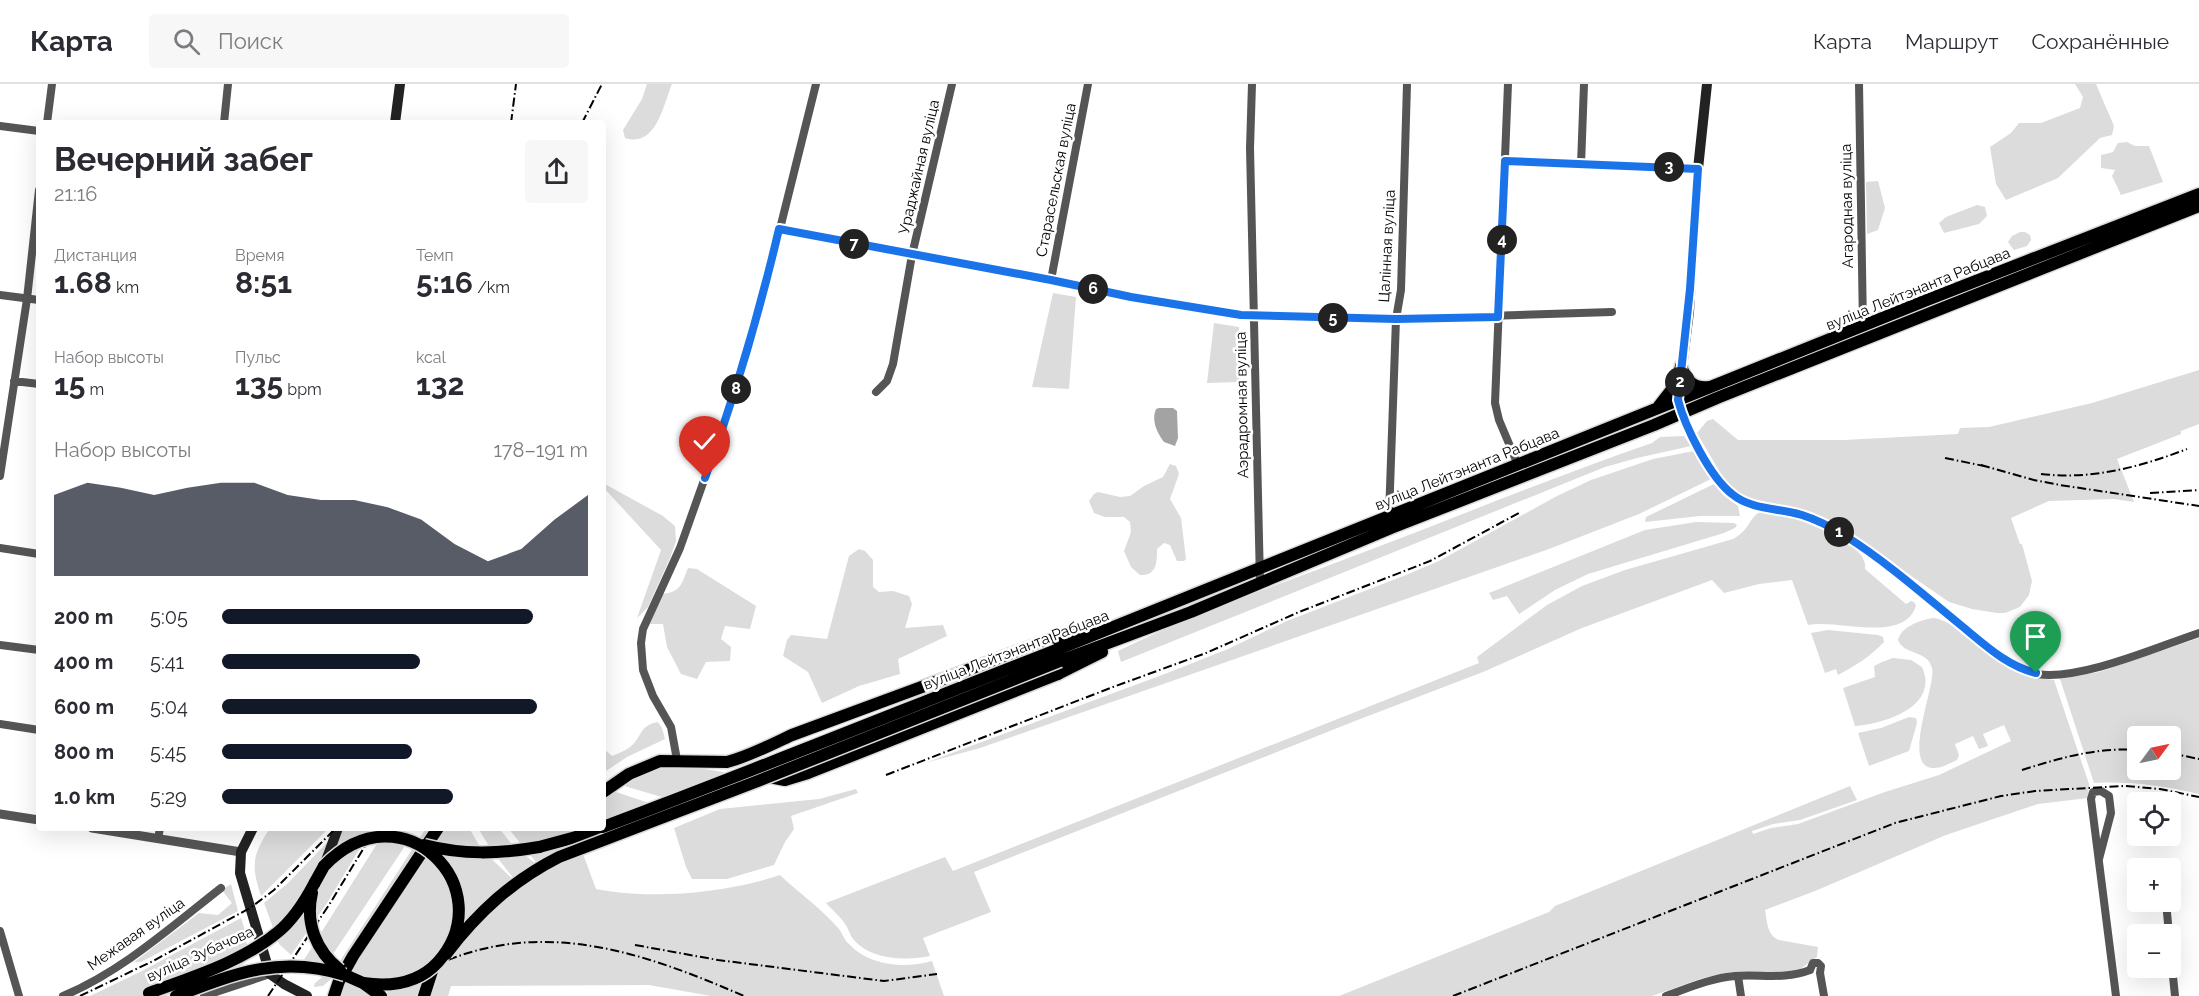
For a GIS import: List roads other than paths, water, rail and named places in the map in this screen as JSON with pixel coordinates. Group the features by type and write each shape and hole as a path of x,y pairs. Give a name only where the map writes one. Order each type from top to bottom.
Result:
{"main road":[{"path":"395,120 400,84"},
{"path":"1682,413 1678,400 1690,301 1698,169 1707,84"},
{"name":"вуліца Лейтэнанта Рабцава","path":"606,826 754,771 823,741 1135,634 1389,516 2199,194"},
{"name":"вуліца Лейтэнанта Рабцава","path":"677,760 785,780 808,773 853,756 1058,661 1113,628 1391,528 2199,206"},
{"path":"1682,366 1685,376 1692,384 1702,387 1713,386"},
{"path":"1655,409 1671,393 1682,366"},
{"name":"вуліца Лейтэнанта Рабцава","path":"677,760 727,762 761,751 792,735 1046,641 1070,634 1113,628"},
{"name":"вуліца Лейтэнанта Рабцава","path":"446,954 490,903 532,871 559,856 758,782 1058,661"},
{"path":"840,718 831,729 831,744 837,753 853,756"},
{"path":"792,735 809,736 815,742 819,752 818,762 808,773"},
{"path":"606,790 645,766 660,761 677,760"},
{"path":"252,831 241,852 240,873 270,974 307,996"},
{"path":"337,831 324,866 314,884 309,904 310,925 317,945 329,962 345,975 363,983 381,996"},
{"path":"386,831 395,837"},
{"path":"334,996 339,981 353,956 436,831"},
{"name":"вуліца Лейтэнанта Рабцава","path":"414,842 449,851 477,854 512,852 593,831"},
{"path":"324,866 338,852 355,842 375,836 395,837 414,842 438,859 454,883 458,898 458,920 453,941 446,954 433,968 418,978 400,984 381,986 363,983"},
{"name":"вуліца Зубачова","path":"142,996 236,958 262,944 290,921 314,884"},
{"name":"вуліца Зубачова","path":"176,996 245,972 271,966 306,966 345,975"},
{"path":"424,996 433,968"}],"street":[{"path":"47,120 52,84"},
{"path":"224,120 228,84"},
{"path":"677,760 671,728 649,689 643,670 641,643 643,629 680,548 730,407 758,317 816,84"},
{"name":"Ураджайная вуліца","path":"876,392 887,381 893,364 912,255 952,84"},
{"name":"Старасельская вуліца","path":"1051,280 1088,84"},
{"name":"Аэрадромная вуліца","path":"1252,84 1250,148 1260,576"},
{"name":"Цалінная вуліца","path":"1389,516 1396,319 1401,290 1407,84"},
{"path":"1508,84 1495,403 1499,420 1518,465"},
{"path":"1581,165 1584,84"},
{"name":"Агародная вуліца","path":"1859,84 1863,327"},
{"path":"0,126 36,132"},
{"path":"1505,161 1698,169"},
{"path":"0,476 27,299 36,217"},
{"path":"779,229 1190,308 1254,316 1396,319 1612,312"},
{"path":"0,294 36,300"},
{"path":"14,381 36,384"},
{"path":"1682,413 1704,457 1721,483 1734,496 1757,506 1802,515 1841,533 1928,598 1996,653 2026,671 2056,675 2080,672 2199,633"},
{"path":"0,548 36,554"},
{"path":"0,645 36,650"},
{"path":"0,724 36,730"},
{"path":"2099,859 2111,813 2109,796 2101,791 2093,792 2091,799 2116,996"},
{"path":"0,814 36,820"},
{"path":"110,831 241,852"},
{"path":"158,839 159,831"},
{"name":"Межавая вуліца","path":"63,996 100,977 126,960 221,888"},
{"path":"0,931 19,996"},
{"path":"1666,996 1710,981 1738,976 1789,976 1810,970 1811,964 1816,962 1822,968 1820,973 1824,996"},
{"path":"204,996 270,974"},
{"path":"1738,976 1741,996"},
{"path":"2173,978 2175,996"}],"railway":[{"path":"511,120 516,84"},
{"path":"584,120 602,84"},
{"path":"2041,474 2079,475 2116,470 2187,449"},
{"path":"1945,458 1989,467"},
{"path":"1981,465 2060,485 2199,506"},
{"path":"2150,493 2199,490"},
{"path":"886,775 1206,653 1299,612 1430,561 1519,513"},
{"path":"2022,770 2093,752 2127,750"},
{"path":"2181,755 2199,759"},
{"path":"1453,996 1895,823 2001,796 2035,791 2125,786 2160,789 2199,797"},
{"path":"80,996 153,961 250,908 274,890 333,831"},
{"path":"268,996 329,905 374,831"},
{"path":"374,996 448,960 486,948 524,943 562,943 599,947 672,967 744,996"},
{"path":"635,945 718,960 884,981 937,974"}]}
